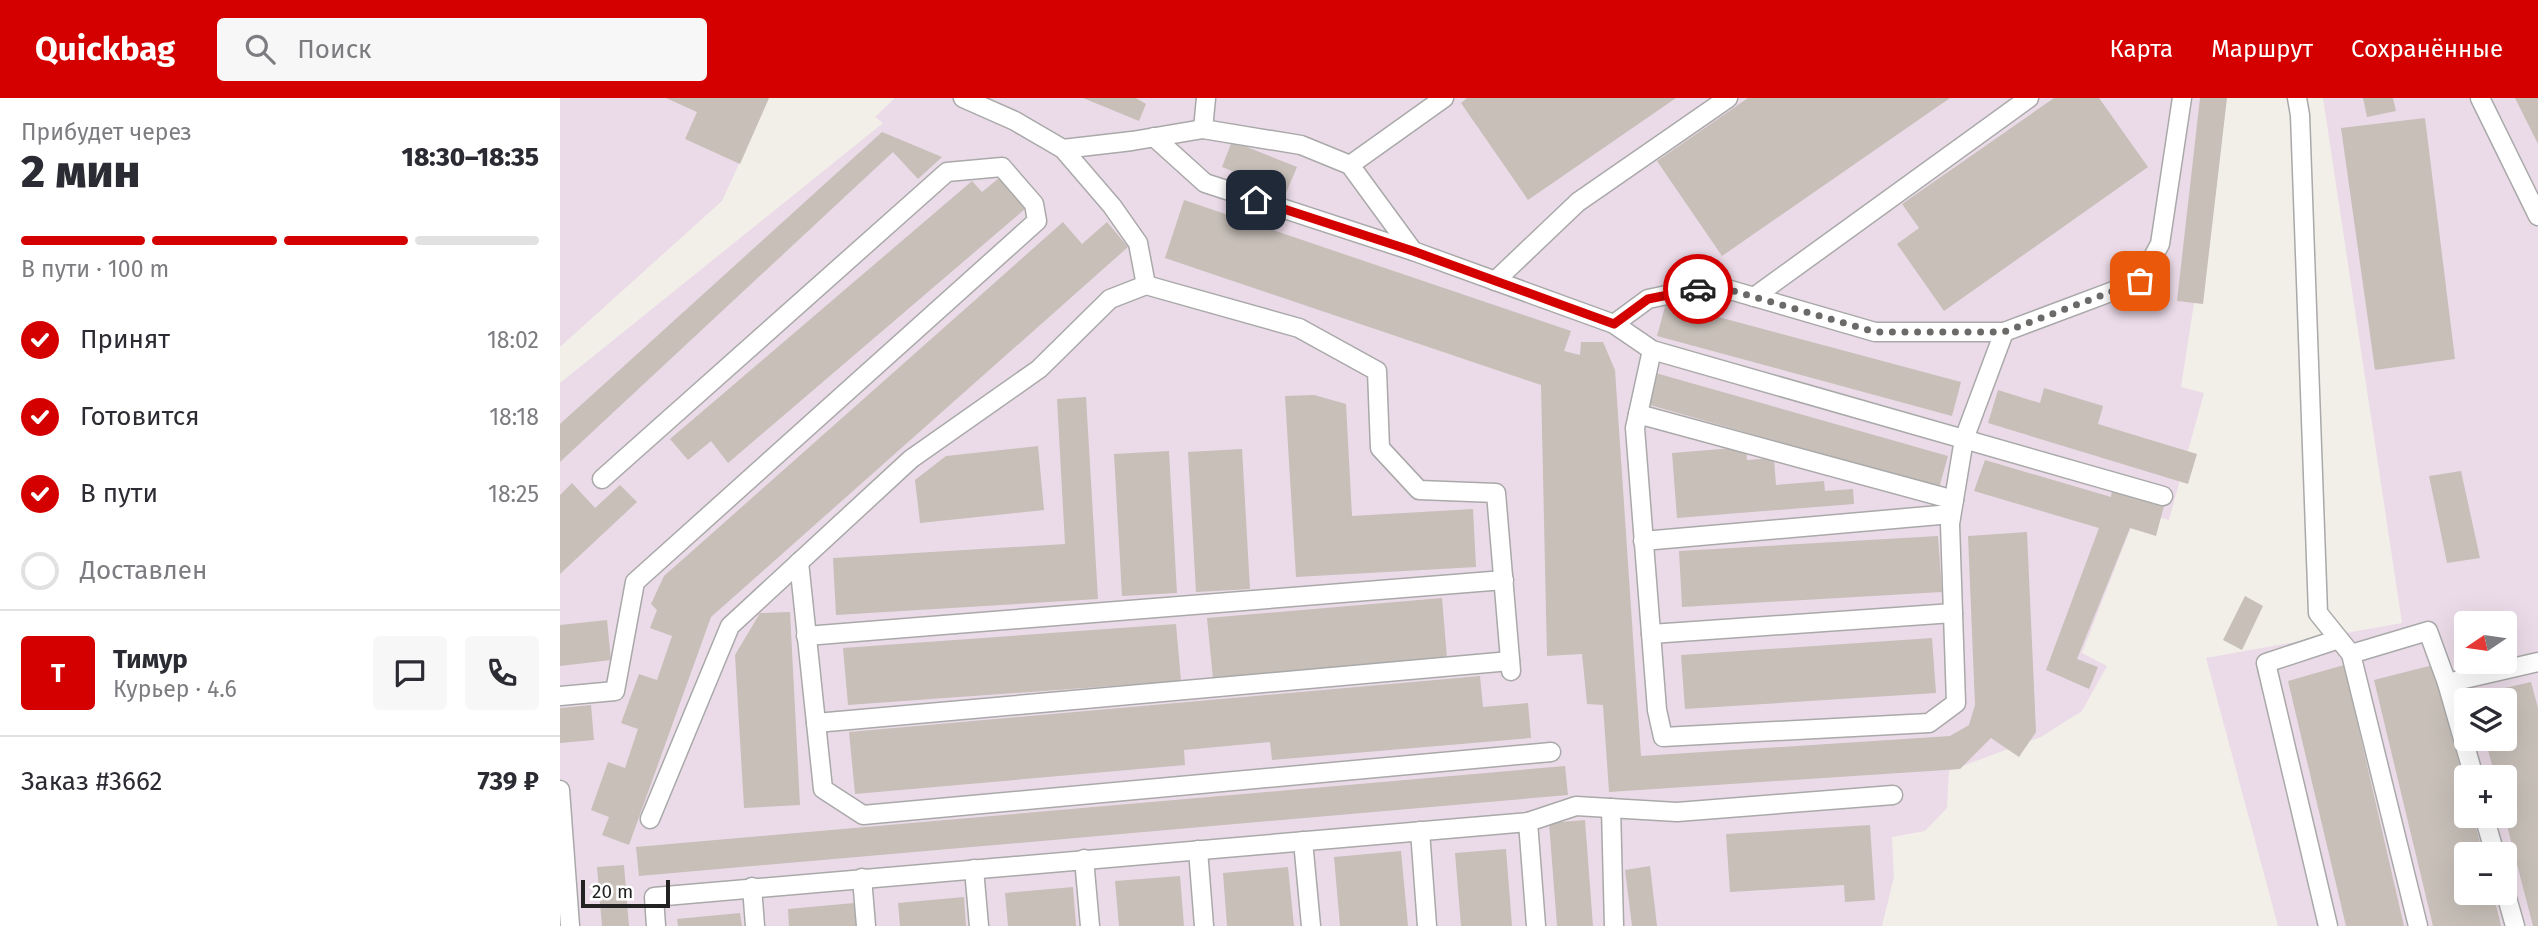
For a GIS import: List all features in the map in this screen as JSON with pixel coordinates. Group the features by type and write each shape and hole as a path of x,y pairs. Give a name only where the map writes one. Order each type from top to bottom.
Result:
{"lane":[{"path":"962,98 1015,121 1063,149 1112,205 1138,243 1146,285"},
{"path":"1203,129 1206,98"},
{"path":"1350,165 1444,98"},
{"path":"1495,281 1578,202 1728,98"},
{"path":"1754,297 2029,98"},
{"path":"1614,324 1648,299 1713,285 1875,332 2004,332 2140,281 2160,244 2182,98"},
{"path":"2297,98 2300,114 2318,613 2351,654 2417,926"},
{"path":"2480,98 2538,216"},
{"path":"1063,149 1203,129 1301,145 1350,165 1413,251"},
{"path":"1154,137 1205,183 1413,251 1614,324 1652,350 2162,496"},
{"path":"560,696 615,691 635,582 1038,221 1034,204 1002,167 947,173 602,479"},
{"path":"650,819 730,626 911,460 1039,369 1111,299 1146,285 1299,328 1377,371 1380,448 1419,490 1496,493 1511,666 816,723"},
{"path":"1652,350 1635,428 1657,710 1663,737 1929,723 1956,703 1950,524 1964,439 2004,332"},
{"path":"1638,414 1953,507"},
{"path":"1643,541 1953,507"},
{"path":"799,562 823,789 863,815 1551,752"},
{"path":"806,635 1504,580"},
{"path":"1651,634 1953,613"},
{"path":"2351,654 2428,631 2447,683 2471,765"},
{"path":"2328,926 2266,663 2339,639"},
{"path":"2447,683 2538,662"},
{"path":"560,790 570,926"},
{"path":"656,926 654,897 1528,822 1576,807 1677,812 1893,795"},
{"path":"1611,808 1614,926"},
{"path":"1528,822 1536,926"},
{"path":"1420,831 1427,926"},
{"path":"1303,841 1311,926"},
{"path":"1198,850 1204,926"},
{"path":"1084,859 1090,926"},
{"path":"974,869 979,926"},
{"path":"862,878 866,926"},
{"path":"752,887 755,926"},
{"path":"2509,905 2515,926"}],"shaded area":[{"path":"560,98 769,98 722,201 560,347"},
{"path":"895,98 2226,98 2181,387 2204,393 2169,520 2137,512 2082,653 2107,666 2082,711 2041,737 1949,771 1947,808 1925,831 1892,837 1894,877 1882,926 560,926 560,383 883,123 875,117"},
{"path":"2323,98 2538,98 2538,926 2278,926 2206,658 2402,623"}],"building":[{"path":"666,98 769,98 740,164 685,139 697,112"},
{"path":"1083,98 1136,98 1146,104 1139,121"},
{"path":"1467,98 1676,98 1528,200 1461,103"},
{"path":"1748,98 1950,98 1722,256 1657,161"},
{"path":"2054,98 2099,98 2148,167 1944,311 1897,244 1919,228 1902,204"},
{"path":"2200,98 2227,98 2203,304 2177,301"},
{"path":"2363,98 2393,98 2396,111 2367,117"},
{"path":"2515,98 2538,98 2538,144"},
{"path":"2425,118 2455,359 2375,370 2341,128"},
{"path":"882,132 942,157 918,179 893,152 560,462 560,424"},
{"path":"1232,141 1297,167 1286,193 1222,167"},
{"path":"999,178 1025,209 728,463 711,441 688,460 670,439 972,181 982,192"},
{"path":"1184,200 1571,331 1564,351 1580,355 1581,342 1603,342 1615,370 1641,756 1950,736 1969,725 1975,705 1968,536 2027,532 2036,732 2019,757 1991,738 1960,769 1609,792 1603,705 1587,704 1582,654 1547,656 1541,385 1165,258"},
{"path":"1063,222 1082,244 1107,222 1128,247 711,617 629,845 602,835 609,817 591,810 608,762 625,768 638,729 621,723 639,674 657,680 672,636 650,628 657,610 651,604 664,576"},
{"path":"1666,303 1961,382 1952,416 1657,336"},
{"path":"1652,372 1948,456 1939,488 1643,403"},
{"path":"2044,388 2103,406 2098,424 2197,454 2188,484 1988,423 1998,390 2040,403"},
{"path":"1314,395 1346,404 1352,516 1473,509 1476,567 1296,577 1285,396"},
{"path":"1086,397 1098,599 836,615 833,558 1065,544 1057,399"},
{"path":"1038,446 1044,510 920,523 915,480 946,456"},
{"path":"1746,447 1747,460 1774,458 1776,485 1824,481 1825,491 1853,489 1854,504 1677,518 1672,453"},
{"path":"1242,449 1250,589 1196,592 1188,452"},
{"path":"1169,451 1177,593 1122,596 1114,454"},
{"path":"1985,460 2111,497 2112,490 2164,506 2156,536 2130,528 2077,659 2098,667 2089,689 2046,670 2099,528 1974,491"},
{"path":"2461,471 2480,558 2447,563 2429,476"},
{"path":"572,483 595,508 620,485 637,502 560,574 560,495"},
{"path":"1938,536 1942,592 1682,607 1679,551"},
{"path":"2245,596 2263,606 2242,650 2223,640"},
{"path":"1442,598 1447,658 1213,679 1207,618"},
{"path":"790,612 800,805 744,808 735,655 760,613"},
{"path":"607,620 611,660 560,666 560,625"},
{"path":"1176,624 1181,681 848,705 843,648"},
{"path":"1932,638 1936,693 1685,709 1681,655"},
{"path":"2344,665 2404,926 2346,926 2288,681"},
{"path":"2433,665 2460,765 2454,765 2454,828 2476,828 2480,842 2454,842 2454,905 2496,905 2501,926 2433,926 2374,680"},
{"path":"1480,676 1483,707 1528,703 1531,738 1272,760 1270,742 1184,750 1185,765 855,794 849,732"},
{"path":"2531,682 2538,708 2538,926 2533,926 2517,864 2517,842 2511,842 2508,828 2517,828 2517,765 2492,765 2488,751 2517,751 2517,688 2505,688"},
{"path":"591,705 594,740 560,743 560,708"},
{"path":"1565,766 1568,795 639,876 636,847"},
{"path":"1585,820 1593,926 1557,926 1549,823"},
{"path":"1870,825 1875,900 1845,902 1844,885 1730,892 1726,834"},
{"path":"1506,849 1512,926 1461,926 1455,853"},
{"path":"1401,851 1408,926 1340,926 1334,857"},
{"path":"624,865 629,926 602,926 597,867"},
{"path":"1650,866 1657,926 1632,926 1625,870"},
{"path":"1288,867 1294,926 1227,926 1223,873"},
{"path":"1180,876 1184,926 1119,926 1115,881"},
{"path":"1073,887 1076,926 1008,926 1005,893"},
{"path":"964,897 966,926 900,926 898,903"},
{"path":"854,903 856,926 789,926 788,909"},
{"path":"740,913 742,926 678,926 677,919"}],"way so far":[{"path":"1698,289 1713,285 1875,332 2004,332 2140,281"}],"route":[{"path":"1256,200 1413,251 1614,324 1648,299 1698,289"}]}
